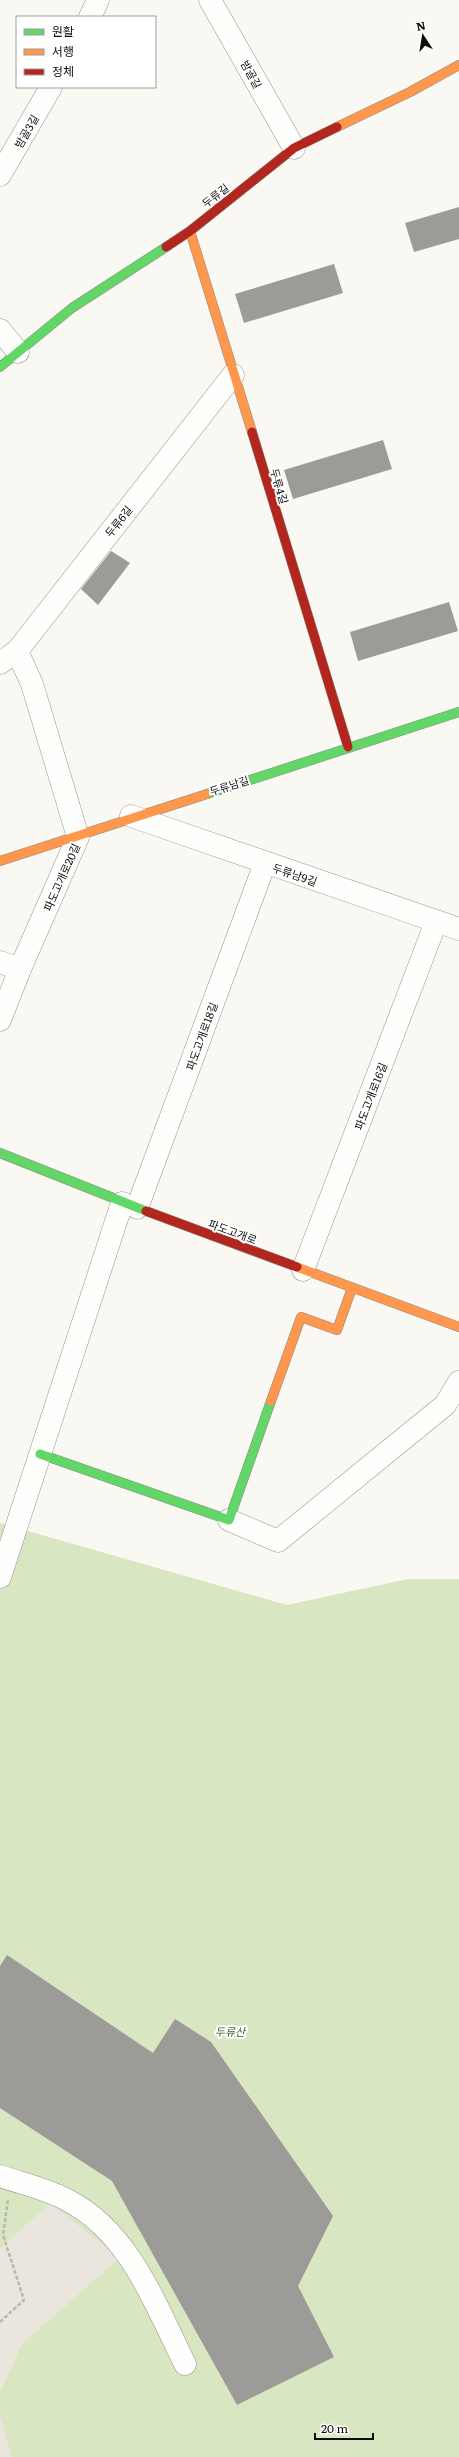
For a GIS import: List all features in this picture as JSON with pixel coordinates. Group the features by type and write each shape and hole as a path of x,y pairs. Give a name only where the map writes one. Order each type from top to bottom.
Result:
{"street":[{"path":"90,16 98,0"},
{"name":"밤골길","path":"210,0 294,148"},
{"name":"두류길","path":"0,367 72,308 190,231 294,148 410,92 459,65"},
{"name":"밤골3길","path":"0,175 51,88"},
{"name":"두류4길","path":"190,231 348,747"},
{"path":"0,330 18,352"},
{"name":"두류6길","path":"8,657 233,375"},
{"name":"파도고개로20길","path":"0,1020 10,965 78,837 32,684 8,657"},
{"name":"두류남길","path":"0,861 78,837 131,816 459,712"},
{"name":"두류남9길","path":"131,816 459,930"},
{"name":"파도고개로18길","path":"0,1577 40,1454 129,1206 265,863"},
{"name":"파도고개로16길","path":"303,1270 436,922"},
{"name":"파도고개로","path":"0,1153 129,1206 459,1327"},
{"path":"229,1520 300,1317 338,1330 352,1288"},
{"path":"40,1454 229,1520 278,1541 445,1405 459,1382"},
{"path":"0,2176 69,2201 82,2209 112,2237 141,2278 185,2364"}],"path":[{"path":"0,2322 24,2300 3,2235 9,2195 35,2188"}],"green space":[{"name":"두류산","path":"0,1523 287,1605 408,1579 459,1579 459,2457 0,2457"}],"shaded area":[{"path":"50,2203 120,2258 22,2344 0,2393 0,2248"},
{"path":"0,2416 12,2457 0,2457"}],"building":[{"path":"459,207 459,239 414,252 405,223"},
{"path":"334,264 343,293 244,323 235,294"},
{"path":"383,440 392,469 293,499 284,470"},
{"path":"111,551 130,563 98,605 81,589"},
{"path":"449,602 458,631 358,661 350,632"},
{"path":"7,1955 153,2053 175,2019 211,2042 333,2216 298,2286 334,2357 237,2405 112,2181 0,2108 0,1966"}],"traffic: fast":[{"path":"0,367 72,308 166,247"},
{"path":"207,794 459,712"},
{"path":"0,1153 146,1211"},
{"path":"40,1454 229,1520 271,1401"}],"traffic: slow":[{"path":"337,127 410,92 459,65"},
{"path":"190,231 252,432"},
{"path":"0,861 207,794"},
{"path":"297,1267 459,1327"},
{"path":"271,1401 301,1317 337,1330 352,1288"}],"traffic: jam":[{"path":"166,247 190,231 294,148 337,127"},
{"path":"252,432 348,747"},
{"path":"146,1211 297,1267"}]}
